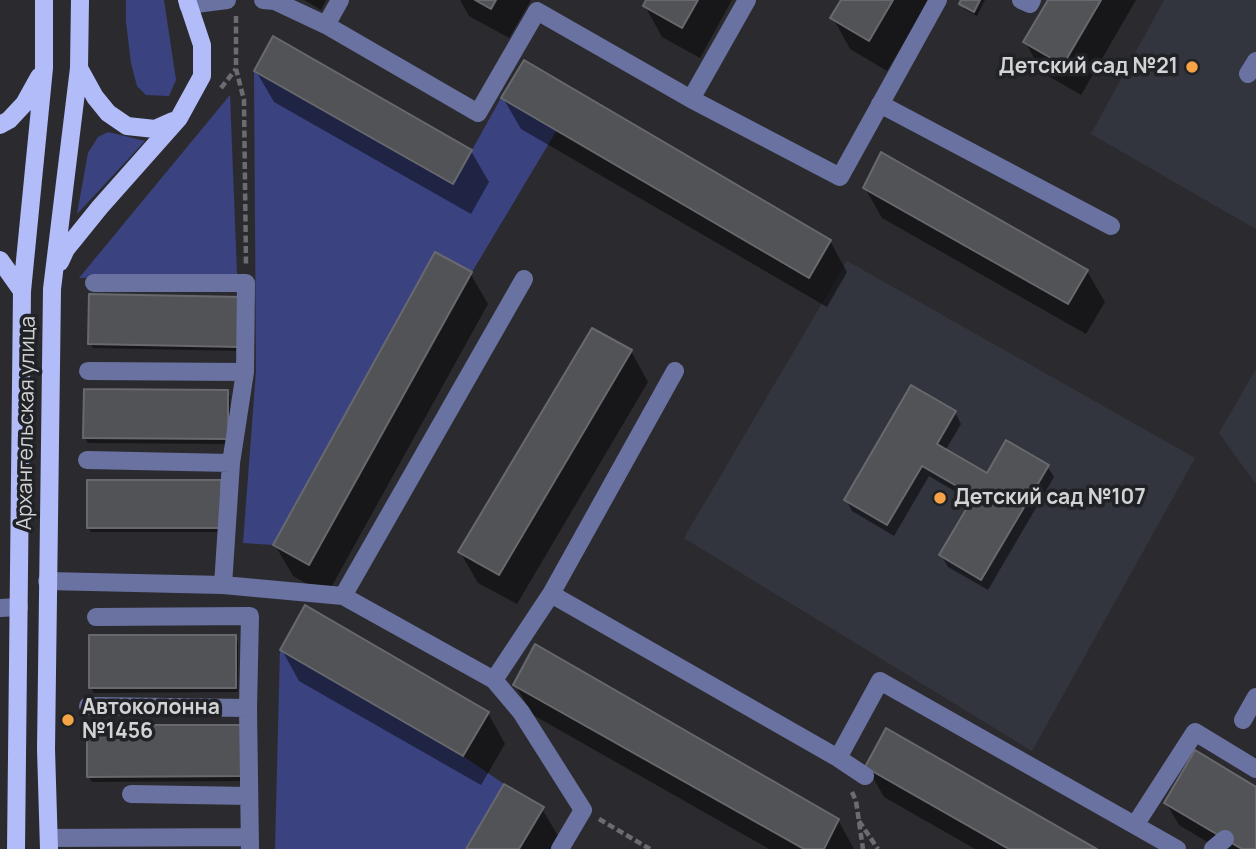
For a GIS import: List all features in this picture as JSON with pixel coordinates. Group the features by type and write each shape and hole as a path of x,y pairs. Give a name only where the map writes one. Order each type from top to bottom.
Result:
{"main road":[{"name":"Архангельская улица","path":"16,849 22,291 44,68 44,0"},
{"name":"Архангельская улица","path":"49,843 46,749 52,289 79,68 80,0"},
{"path":"52,289 66,249 179,118 202,76 202,45 188,2"},
{"path":"0,125 9,120 24,104 44,68"},
{"path":"79,68 95,97 108,113 127,126 155,129 179,118"},
{"path":"0,260 22,291"}],"lane":[{"path":"263,0 275,1 326,25 478,113 540,6 691,99 839,177 938,0"},
{"path":"326,25 340,0"},
{"path":"691,99 747,0"},
{"path":"1021,0 1030,5 1032,0"},
{"path":"188,2 232,7"},
{"path":"880,104 1111,226"},
{"path":"343,596 524,279"},
{"path":"93,283 246,283 245,372 231,463 223,585"},
{"path":"89,371 245,372"},
{"path":"494,680 551,594 675,371"},
{"path":"87,460 231,463"},
{"path":"47,581 223,585 343,596 494,680 521,712 583,810 560,849"},
{"path":"551,594 865,776"},
{"path":"0,608 19,607"},
{"path":"49,843 250,843 250,616 96,617"},
{"path":"838,758 880,681 1177,849"},
{"path":"1243,720 1256,698"},
{"path":"88,706 248,708"},
{"path":"1135,825 1195,732 1256,769"},
{"path":"131,794 249,796"}],"path":[{"path":"232,7 236,69 244,100 246,283"},
{"path":"838,758 856,800 863,849"},
{"path":"583,810 650,849"},
{"path":"859,820 878,849"}],"shaded area":[{"path":"126,0 164,0 176,80 169,96 146,95 137,86 131,63"},
{"name":"Детский сад №21","path":"1164,0 1256,0 1256,229 1091,134"},
{"path":"254,71 453,184 501,98 557,130 472,272 435,252 273,545 243,543 256,371"},
{"path":"230,95 237,274 79,278"},
{"path":"108,132 145,141 77,214 88,153 98,137"},
{"name":"Детский сад №107","path":"847,261 1195,458 1032,751 684,538"},
{"path":"1256,369 1256,484 1219,433"},
{"path":"280,650 463,756 504,784 466,849 275,849"}],"building":[{"path":"475,0 496,0 491,9"},
{"path":"646,0 698,0 682,28 643,6"},
{"path":"841,0 893,0 869,41 830,18"},
{"path":"961,0 980,0 974,12 959,4"},
{"path":"1048,0 1101,0 1063,65 1023,42"},
{"path":"273,36 472,150 453,184 254,71"},
{"path":"524,60 831,240 809,278 501,98"},
{"path":"881,152 1088,270 1068,304 863,188"},
{"path":"435,252 472,272 309,565 273,545"},
{"path":"89,294 242,297 241,347 88,344"},
{"path":"592,328 632,350 499,575 458,552"},
{"path":"911,385 956,411 937,444 987,473 1006,440 1049,465 981,580 939,555 974,496 922,466 887,525 844,500"},
{"path":"84,389 228,390 228,439 83,438"},
{"path":"87,480 221,480 221,528 87,528"},
{"path":"305,605 489,712 463,756 280,650"},
{"path":"89,635 236,635 236,688 89,688"},
{"path":"535,644 839,819 824,849 804,849 513,685"},
{"path":"87,725 244,725 243,776 87,777"},
{"path":"886,728 1097,849 1009,849 865,767"},
{"path":"1195,750 1256,787 1256,849 1242,849 1164,803"},
{"path":"504,784 544,807 519,849 466,849"}],"place":[{"name":"Детский сад №21","path":"1192,67"},
{"name":"Детский сад №107","path":"940,498"},
{"name":"Автоколонна №1456","path":"68,720"}]}
